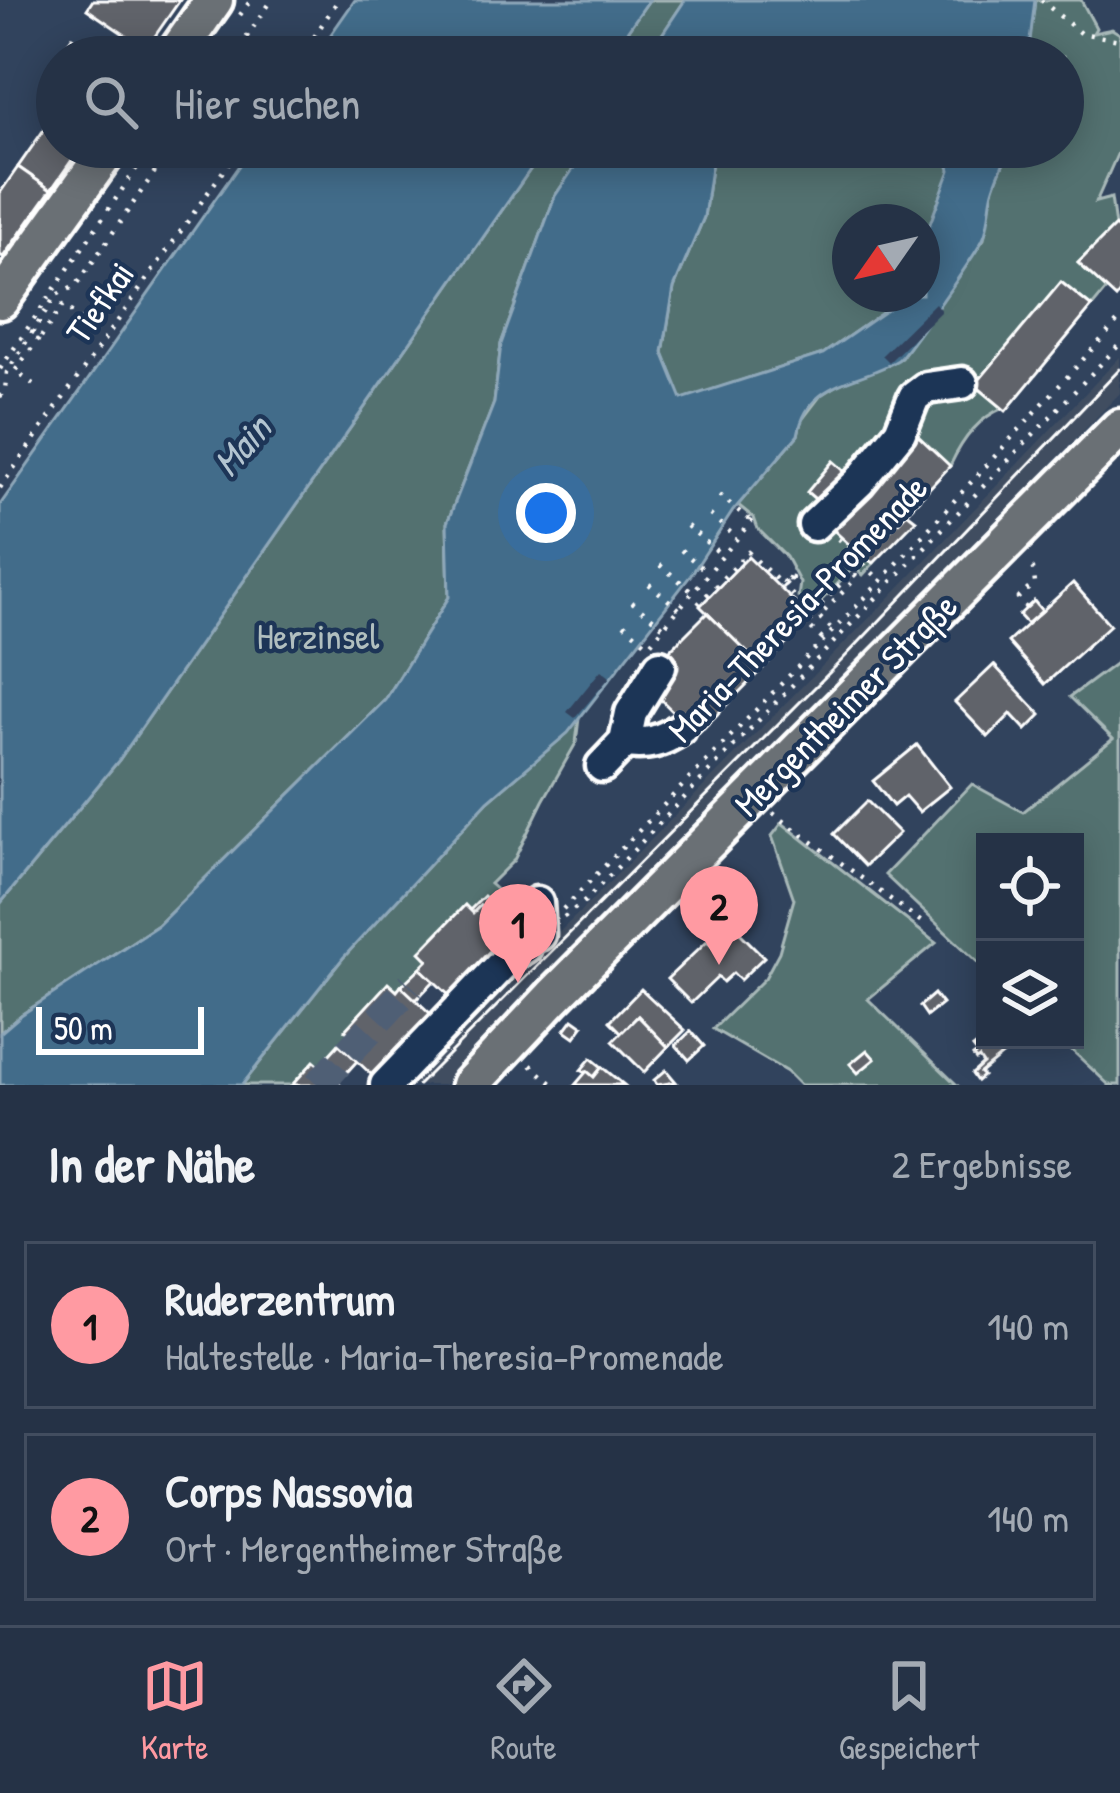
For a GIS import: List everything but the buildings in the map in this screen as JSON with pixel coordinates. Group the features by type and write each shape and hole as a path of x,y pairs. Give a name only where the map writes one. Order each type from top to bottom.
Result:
{"main road":[{"path":"189,36 214,0"},
{"path":"0,301 95,168"},
{"name":"Mergentheimer Straße","path":"470,1085 1120,428"}],"street":[{"path":"816,523 859,482 899,432 914,397 926,388 962,382"},
{"path":"602,766 625,742 631,713 660,666"},
{"path":"625,742 658,742 680,729"},
{"path":"386,1085 534,928"}],"path":[{"path":"247,36 272,0"},
{"path":"315,36 338,0"},
{"path":"1040,0 1080,33 1120,40"},
{"path":"0,369 137,168"},
{"path":"0,397 7,372 54,294 76,286 157,168"},
{"name":"Tiefkai","path":"0,488 225,168"},
{"path":"40,389 15,371 63,305 86,322"},
{"name":"Maria-Theresia-Promenade","path":"534,928 880,581 1120,319"},
{"path":"32,332 40,337"},
{"name":"Maria-Theresia-Promenade","path":"534,928 585,901 1120,344"},
{"path":"624,625 649,645 753,520 719,495"},
{"path":"710,515 737,538"},
{"path":"816,523 880,581"},
{"path":"687,526 723,556"},
{"path":"1007,541 1033,569 1036,583 1018,598 1026,608"},
{"path":"681,550 708,573"},
{"path":"698,604 748,552 812,614 806,624 823,640"},
{"path":"660,565 693,592"},
{"path":"812,614 852,572 857,578 819,617 832,630"},
{"path":"649,584 679,609"},
{"path":"632,602 664,627"},
{"path":"778,816 923,923"},
{"path":"538,1072 554,1085"}],"shaded area":[{"path":"1120,357 1120,393 588,945 444,1085 397,1085 513,967 541,950 589,903"}],"green space":[{"path":"649,0 685,0 661,36 624,36"},
{"path":"1035,0 1081,0 1096,28 1093,33 1112,29 1120,34 1120,148 1096,202 1111,198 1115,226 1078,263 1107,289 1092,307 1061,282 976,386 1003,408 971,432 950,466 913,432 827,524 874,563 863,575 854,567 812,610 798,597 800,583 786,557 738,505 798,435 801,421 821,395 901,358 933,312 940,312 940,302 984,239 1001,168 1084,168 1084,36 1030,36"},
{"name":"Herzinsel","path":"531,168 574,168 555,196 501,344 494,403 447,523 449,597 385,700 158,925 0,1033 0,904 119,760"},
{"path":"711,168 950,168 938,204 832,204 832,312 884,312 823,354 681,400 663,353 674,288 704,217"},
{"path":"1120,660 1120,1085 1109,1085 1071,1049 1084,1049 1084,833 976,833 976,961 885,875 972,784 1023,812 1113,739 1070,697"},
{"path":"579,718 576,743 514,860 490,884 525,919 506,902 498,909 473,913 464,906 420,951 428,960 397,991 388,984 319,1066 314,1062 292,1085 242,1085 343,958 488,801"},
{"path":"782,823 936,943 868,999 957,1085 800,1085 787,1072 713,1029 765,978 779,952 794,899 772,836"}],"water":[{"path":"355,0 649,0 624,36 330,36"},
{"path":"685,0 1035,0 1031,36 661,36"},
{"name":"Main","path":"237,168 531,168 119,760 0,904 0,505"},
{"path":"574,168 711,168 704,217 674,288 663,352 682,399 823,354 884,312 934,312 898,360 837,386 812,403 798,435 733,511 691,575 568,733 488,801 343,958 242,1085 0,1085 0,1033 158,925 385,700 449,597 447,523 494,403 501,344 555,196"},
{"path":"949,168 1001,168 984,237 940,304 937,204"}],"pier":[{"path":"926,312 940,312 889,362 882,355"},
{"path":"601,670 610,677 575,718 567,712"}],"tunnel":[{"path":"318,1085 411,985"}],"tram line":[{"path":"418,1085 842,660 1120,369"}],"place":[{"name":"Corps Nassovia","path":"719,965"},
{"name":"Ruderzentrum","path":"518,983"}]}
